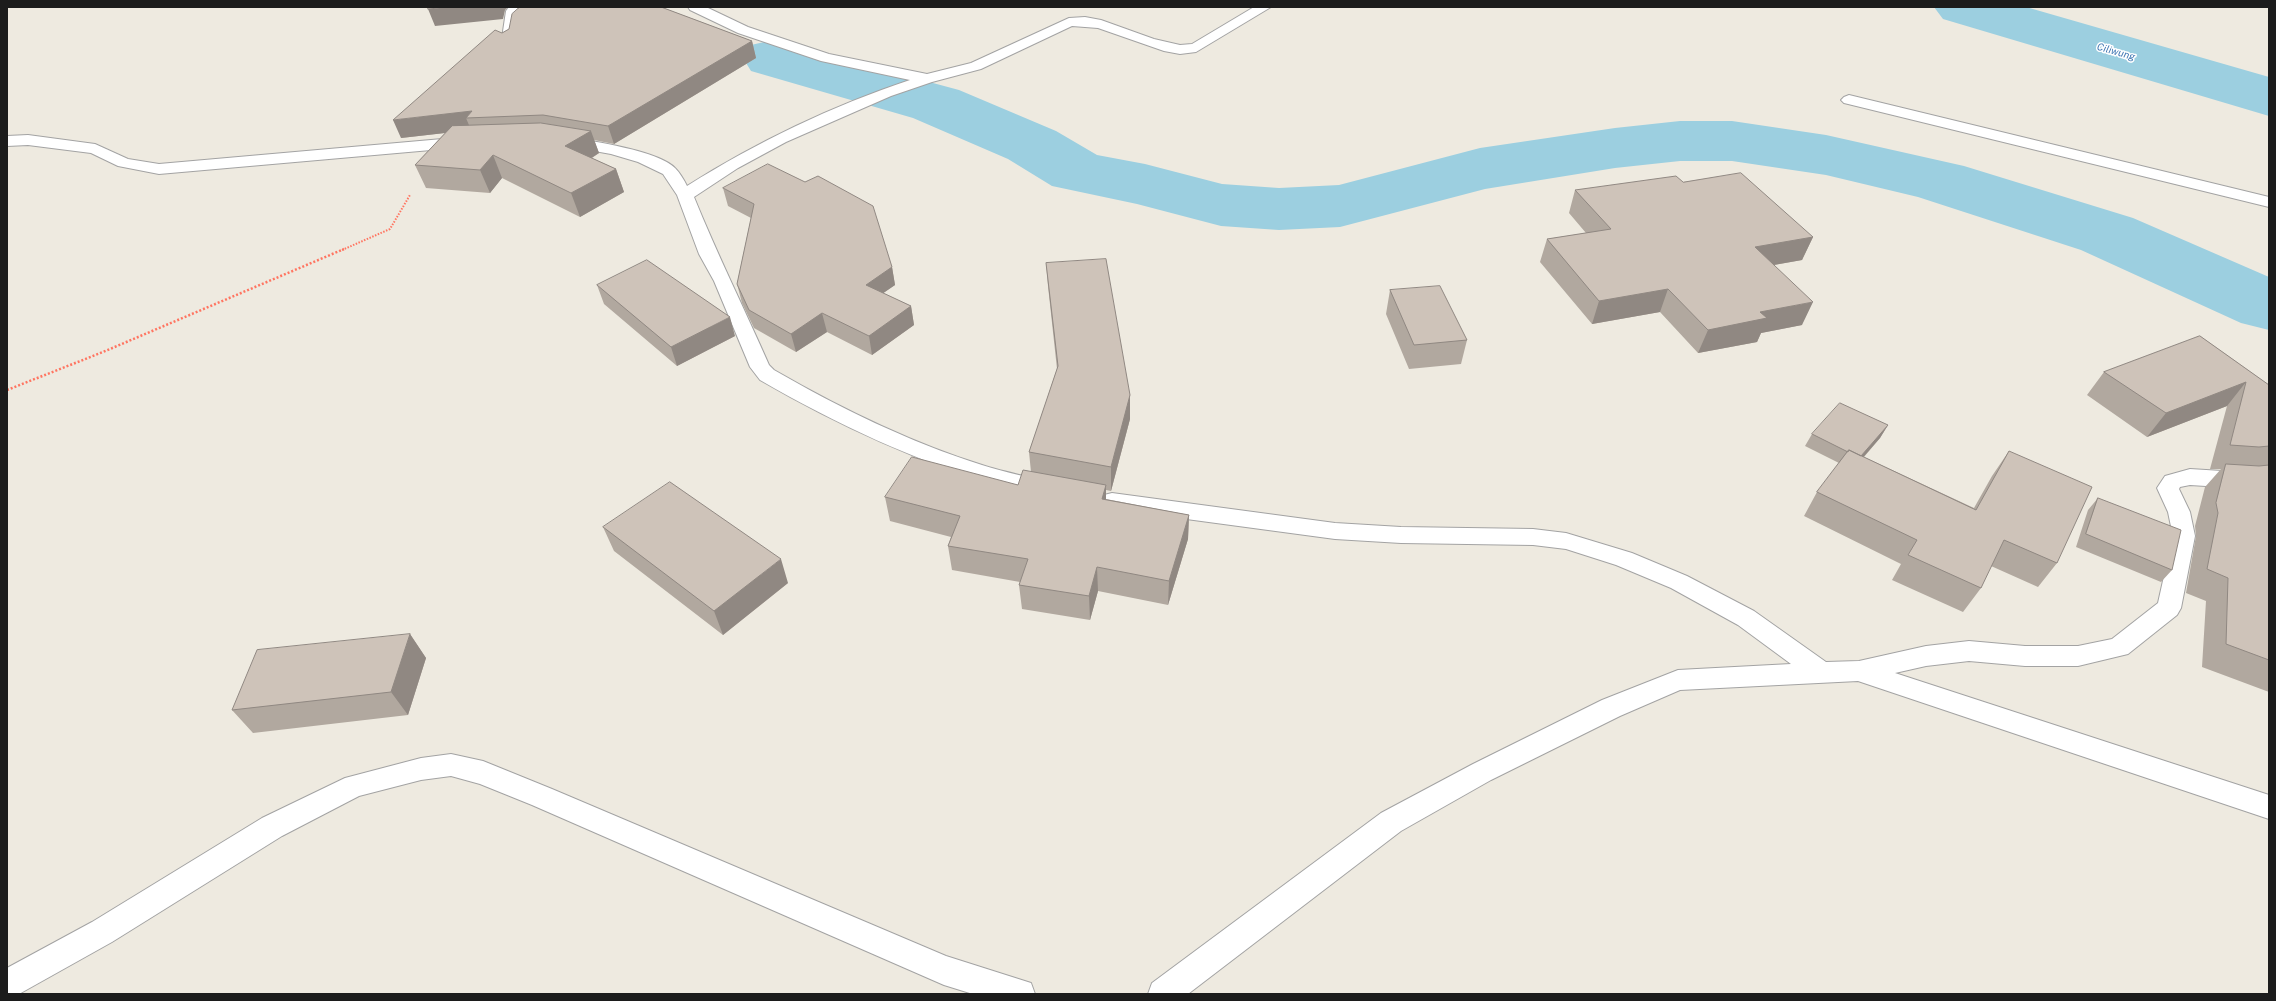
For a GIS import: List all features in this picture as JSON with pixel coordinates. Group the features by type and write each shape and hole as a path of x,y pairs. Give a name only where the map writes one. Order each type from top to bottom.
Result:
{"street":[{"path":"508,45 513,11 517,7"},
{"path":"695,7 743,30 826,58 921,81"},
{"path":"685,195 732,165 780,139 886,93 921,81 976,66 1069,22 1080,20 1095,22 1162,46 1188,50 1196,48 1264,7"},
{"path":"1849,100 2269,202"},
{"path":"550,139 613,150 644,159 669,171 685,195 708,254 726,287 760,367 767,375 835,413 934,456 1025,485 1064,493"},
{"path":"7,141 28,140 95,149 124,163 159,169 485,141"},
{"path":"1163,994 1391,822 1482,772 1610,708 1678,680 1858,671 1926,656 1969,651 2025,656 2078,656 2119,647 2168,608 2184,536 2179,512 2168,488 2173,481 2190,477 2238,480 2269,477"},
{"path":"1095,498 1335,531 1394,534 1533,537 1566,541 1624,559 1679,582 1746,618 1820,672"},
{"path":"1858,671 2269,807"},
{"path":"7,984 102,932 278,823 354,786 421,769 452,765 483,773 542,797 944,970 1020,994"}],"path":[{"path":"7,390 110,349 390,229 410,195"}],"building":[{"path":"429,7 450,7 428,9"},
{"path":"520,7 661,7 752,41 608,126 543,115 466,118 472,111 393,120 495,30 502,33 509,29 512,14"},
{"path":"541,123 591,131 565,146 616,169 571,193 493,155 480,170 415,165 452,126"},
{"path":"768,164 805,182 818,176 873,206 892,267 866,285 911,306 869,336 822,313 791,334 749,310 737,284 754,204 723,188"},
{"path":"1741,173 1813,237 1755,247 1813,302 1760,312 1767,318 1708,330 1668,289 1599,301 1547,239 1611,229 1575,190 1676,176 1683,182"},
{"path":"1106,259 1130,395 1111,467 1029,452 1058,366 1046,263"},
{"path":"647,260 730,317 671,347 597,285"},
{"path":"1440,286 1467,340 1414,345 1390,290"},
{"path":"2200,336 2269,385 2269,446 2259,447 2230,445 2246,382 2166,413 2104,372"},
{"path":"1840,403 1888,425 1861,456 1849,450 1848,452 1812,434"},
{"path":"1849,450 1976,510 2009,451 2092,487 2057,563 2004,540 1981,588 1908,555 1917,540 1817,492"},
{"path":"912,457 1018,485 1023,470 1106,485 1102,499 1189,515 1169,581 1097,567 1089,596 1019,585 1028,559 948,546 960,516 885,497"},
{"path":"2226,464 2259,466 2269,465 2269,660 2226,644 2228,578 2207,569 2218,513 2216,503"},
{"path":"670,482 781,559 714,611 603,527"},
{"path":"2098,498 2181,530 2172,570 2086,534"},
{"path":"410,634 391,692 232,710 257,650"}],"waterway":[{"name":"Ciliwung","path":"1963,7 2269,97"},
{"path":"773,58 936,104 1032,145 1076,171 1145,185 1221,205 1279,209 1340,206 1480,169 1615,148 1680,141 1732,141 1826,155 1939,181 2107,234 2269,306"}]}
